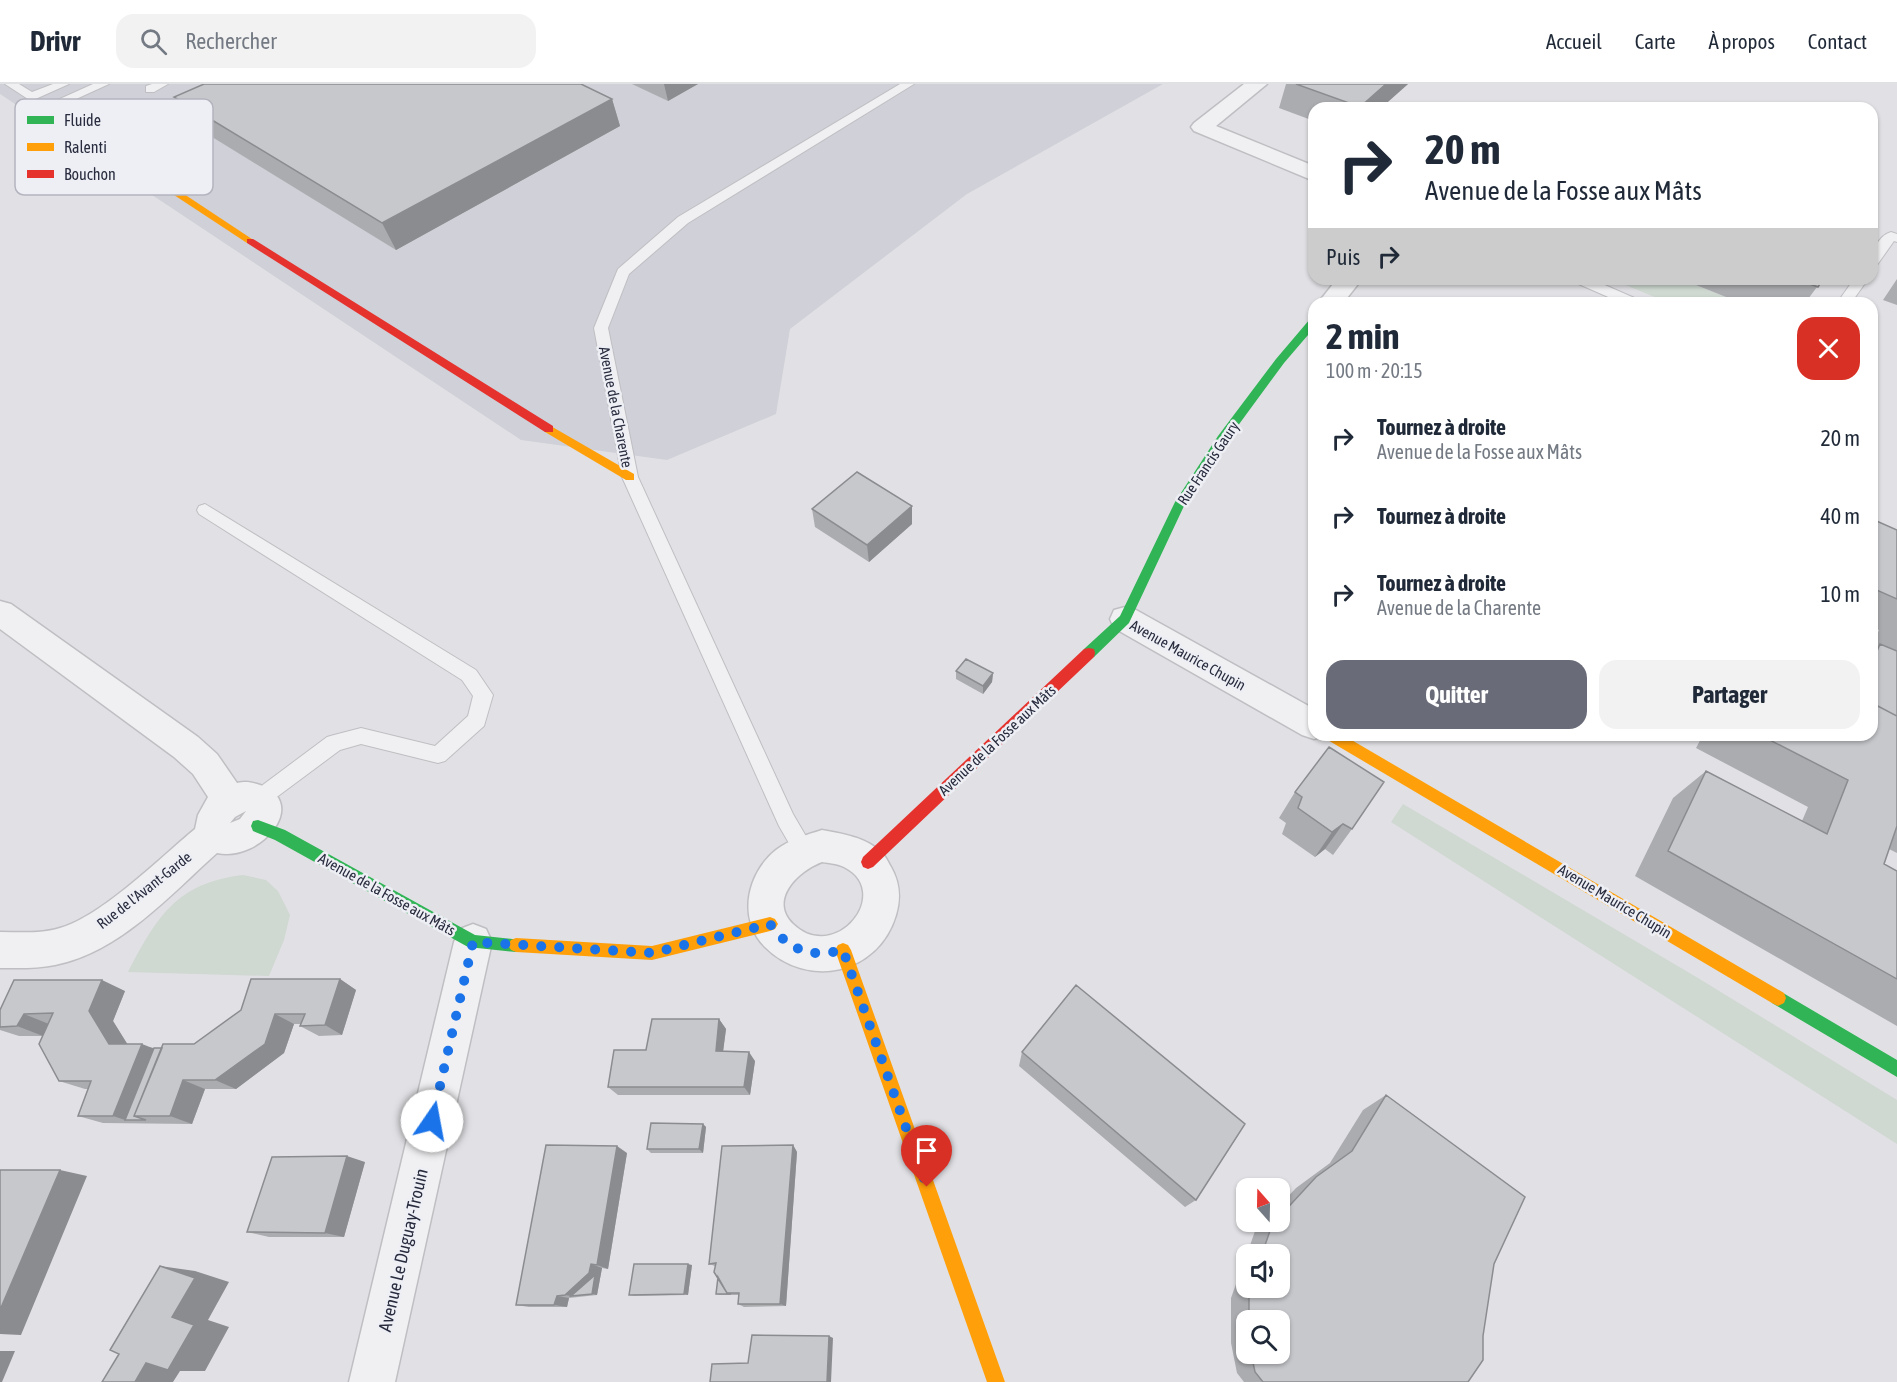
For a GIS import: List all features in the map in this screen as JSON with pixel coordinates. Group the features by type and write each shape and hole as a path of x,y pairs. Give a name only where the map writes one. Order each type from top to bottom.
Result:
{"street":[{"path":"1257,84 1201,127 1308,172"},
{"path":"180,195 564,439 630,477"},
{"path":"1335,297 1345,285"},
{"name":"Rue Francis Gaury","path":"1125,619 1179,505 1229,430 1280,361 1308,328"},
{"path":"0,613 186,747 249,809"},
{"name":"Avenue Maurice Chupin","path":"1125,619 1308,722"},
{"name":"Avenue de la Fosse aux Mâts","path":"868,862 1125,619"},
{"name":"Avenue Maurice Chupin","path":"1342,741 1897,1069"},
{"name":"Avenue de la Fosse aux Mâts","path":"249,809 280,835 473,942 652,953 770,924"},
{"name":"Rue de l'Avant-Garde","path":"0,950 41,949 62,945 86,936 133,902 214,834 219,838 234,840 251,832 249,809"},
{"path":"822,846 839,846 855,852 868,862 878,875 882,891 881,909 873,926 860,940 843,950 826,954 809,953 792,948 779,937 770,924 765,907 771,881 775,873 788,860 804,850 822,846"},
{"name":"Avenue Le Duguay-Trouin","path":"372,1382 473,942"},
{"path":"843,950 996,1382"}],"lane":[{"path":"11,84 34,99"},
{"path":"31,97 63,84"},
{"path":"67,99 103,84"},
{"name":"Avenue de la Charente","path":"804,850 786,820 630,477 601,328 623,272 683,220 908,84"},
{"path":"1878,254 1892,236 1897,238"},
{"path":"1593,285 1620,297"},
{"path":"205,510 469,675 483,695 477,720 438,755 361,736 334,743 249,809"}],"shaded area":[{"path":"0,84 1163,84 967,194 790,329 776,414 667,460 521,440 152,195 213,195 213,99 15,99 15,104 0,94"},
{"path":"1626,285 1696,285 1726,297 1654,297"},
{"path":"1403,804 1698,978 1897,1100 1897,1144 1391,822"},
{"path":"243,875 266,880 278,891 290,915 284,940 269,976 128,972 159,919 171,906 201,886 220,879"}],"building":[{"path":"204,84 581,84 612,99 382,223 213,121 213,99 177,99 174,97"},
{"path":"1296,84 1386,84 1366,102 1346,102"},
{"path":"857,472 912,506 867,545 812,509"},
{"path":"1878,522 1897,530 1897,599 1878,591"},
{"path":"1880,644 1897,651 1897,716 1878,706 1878,649"},
{"path":"966,659 993,673 983,686 956,671"},
{"path":"1878,706 1897,716 1897,826 1884,864 1897,871 1897,979 1668,851 1706,771 1827,834 1848,780 1772,741 1878,741"},
{"path":"1329,747 1384,782 1352,829 1343,824 1332,832 1298,808 1302,797 1295,792"},
{"path":"251,979 340,979 325,1025 300,1026 305,1014 275,1014 265,1044 215,1080 183,1080 170,1116 134,1116 163,1044 194,1044 241,1010"},
{"path":"14,980 102,980 89,1011 109,1044 142,1044 113,1116 78,1116 91,1081 59,1081 39,1044 53,1013 24,1014 17,1026 0,1027 0,1010"},
{"path":"1076,985 1245,1124 1196,1200 1022,1052"},
{"path":"652,1019 719,1019 716,1051 749,1052 744,1087 608,1087 614,1050 646,1050"},
{"path":"154,1048 162,1048 134,1116 146,1120 125,1120"},
{"path":"1386,1095 1525,1197 1494,1264 1483,1336 1483,1360 1468,1382 1263,1382 1255,1372 1253,1364 1290,1364 1290,1310 1249,1310 1249,1298 1290,1298 1290,1244 1265,1244 1270,1232 1290,1232 1290,1205 1316,1177 1352,1151"},
{"path":"651,1123 703,1124 699,1149 647,1149"},
{"path":"546,1145 617,1146 597,1265 591,1264 589,1273 565,1295 557,1296 554,1305 516,1305"},
{"path":"793,1145 780,1304 738,1304 739,1293 727,1293 714,1272 716,1263 709,1264 722,1146"},
{"path":"347,1156 325,1233 247,1232 272,1157"},
{"path":"0,1170 60,1170 0,1310"},
{"path":"634,1264 688,1264 684,1294 629,1295"},
{"path":"160,1266 195,1278 172,1317 194,1325 168,1370 146,1363 135,1382 102,1382 119,1354 110,1350"},
{"path":"595,1275 592,1294 571,1296"},
{"path":"718,1277 727,1293 731,1294 716,1294"},
{"path":"752,1335 829,1336 827,1382 710,1382 712,1364 748,1363"}],"traffic: fast":[{"path":"1089,653 1125,619 1179,505 1222,439 1280,361 1308,328"},
{"path":"258,826 280,835 473,942 516,945"},
{"path":"1778,998 1897,1069"}],"traffic: slow":[{"path":"180,195 250,241"},
{"path":"549,429 630,477"},
{"path":"1341,741 1778,998"},
{"path":"516,945 652,953 770,924"},
{"path":"843,950 996,1382"}],"traffic: jam":[{"path":"250,241 549,429"},
{"path":"868,862 1089,653"}],"route":[{"path":"432,1121 473,942 652,953 770,924 779,937 792,948 809,953 826,954 843,950 927,1187"}]}
